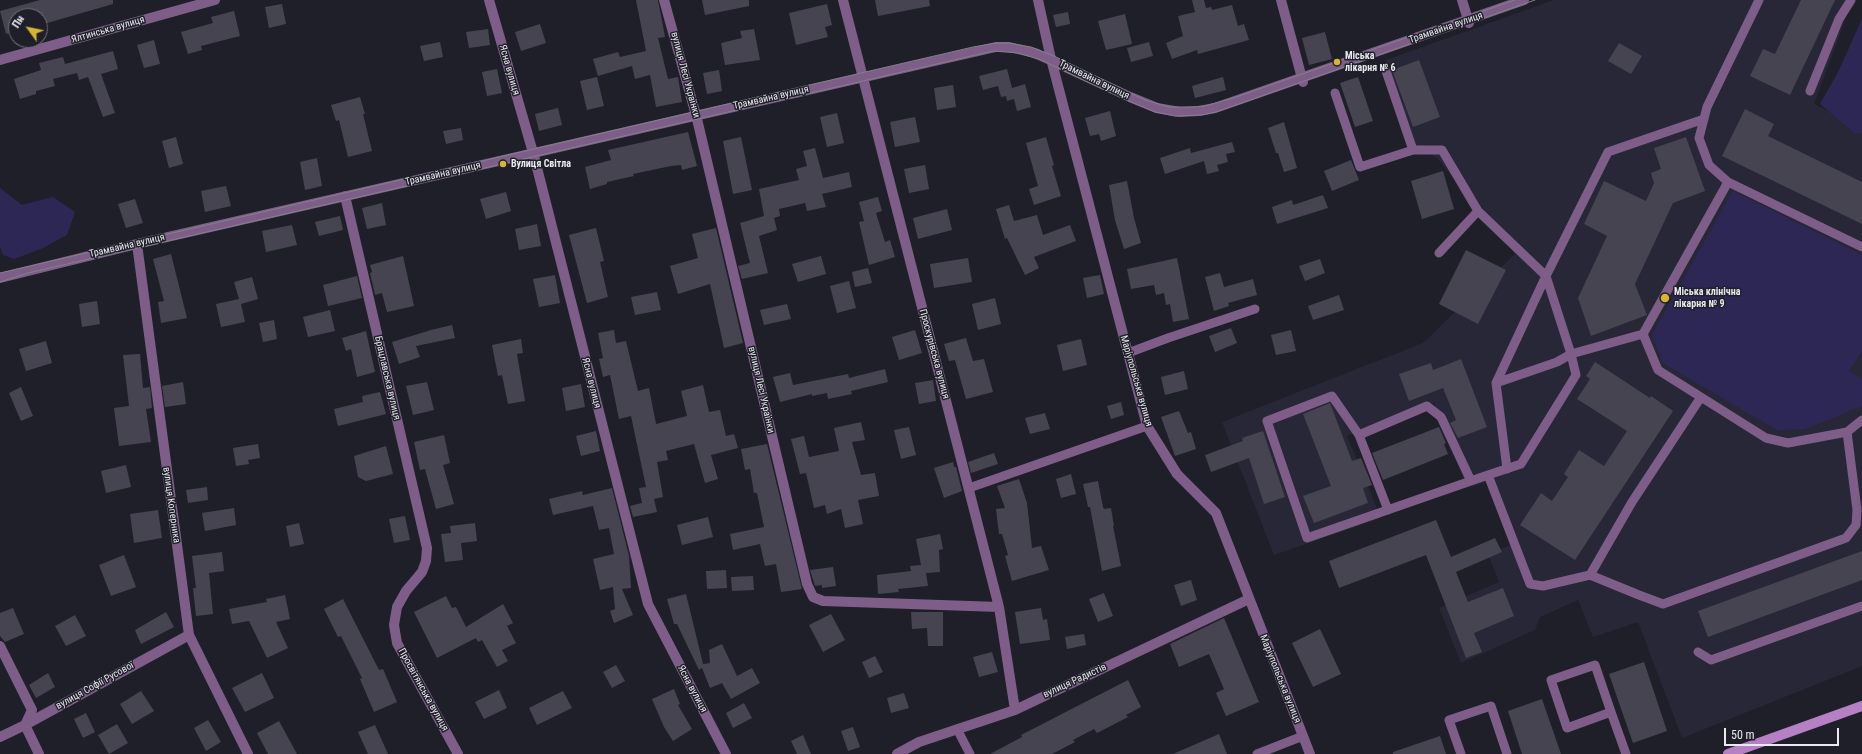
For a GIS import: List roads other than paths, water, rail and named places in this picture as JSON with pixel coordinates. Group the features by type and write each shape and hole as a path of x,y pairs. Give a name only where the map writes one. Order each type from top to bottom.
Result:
{"main road":[{"path":"1728,754 1862,706"}],"street":[{"name":"Ялтинська вулиця","path":"0,60 212,0"},
{"name":"Ясна вулиця","path":"489,0 533,153 648,604 726,754"},
{"name":"вулиця Лесі Українки","path":"664,0 696,115 807,584 812,597 823,601 1000,607"},
{"name":"Проскурівська вулиця","path":"843,0 1000,607 1015,710"},
{"name":"Маріупольська вулиця","path":"1038,0 1050,59 1147,426 1177,474 1216,513 1310,754"},
{"path":"1281,0 1302,80"},
{"path":"1462,0 1468,22"},
{"name":"Трамвайна вулиця","path":"0,278 137,244 996,47 1022,49 1050,59 1145,104 1180,112 1199,111 1215,108 1302,80 1468,22 1524,0"},
{"name":"Брацлавська вулиця","path":"345,196 427,548 426,560"},
{"name":"вулиця Коперника","path":"137,244 189,635 248,754"},
{"name":"Просвітянська вулиця","path":"426,560 422,572 406,591 397,607 394,625 397,643 458,754"},
{"name":"вулиця Радистів","path":"897,754 919,742 1015,710 1249,599"},
{"name":"вулиця Софії Русової","path":"0,737 26,725 189,635"},
{"path":"0,646 32,710 26,725 39,754"},
{"path":"0,665 15,675"}],"lane":[{"path":"1759,0 1707,107 1699,138 1709,165 1728,182 1862,247"},
{"path":"1810,92 1839,18 1851,0"},
{"path":"1386,71 1412,150"},
{"path":"1335,93 1360,167 1412,150 1442,150 1478,211 1546,276 1571,354 1576,375 1521,464 1507,468 1471,481 1388,510 1307,538 1267,421 1332,396 1359,435 1388,510"},
{"path":"1507,468 1496,383 1546,276 1608,152 1704,119"},
{"path":"1496,383 1557,362 1571,354 1643,334 1728,182"},
{"path":"1439,253 1478,211"},
{"path":"1128,353 1255,309"},
{"path":"1643,334 1658,370 1766,438 1788,443 1847,432 1862,420"},
{"path":"1590,575 1632,502 1701,397"},
{"path":"1359,435 1427,406 1441,417 1471,481"},
{"path":"969,488 1147,426"},
{"path":"1488,475 1530,584 1543,586 1590,575 1663,604 1846,538 1856,525 1857,510 1847,432"},
{"path":"1698,652 1710,660 1862,606"},
{"path":"1611,712 1567,728 1551,680 1594,665 1611,712 1626,754"},
{"path":"1461,754 1449,720 1491,706 1505,753"},
{"path":"957,729 970,754"},
{"path":"1257,754 1303,736"}],"tram line":[{"path":"0,273 973,47 996,43 1009,43 1031,47 1054,56 1145,100 1169,107 1205,106 1236,97 1515,0"},
{"path":"0,282 28,273 993,51 1018,53 1041,60 1155,112 1175,116 1201,115 1216,112 1535,0"}],"place":[{"name":"Міська лікарня № 6","path":"1337,62"},
{"name":"Вулиця Світла","path":"503,164"},
{"name":"Міська клінічна лікарня № 9","path":"1665,298"}]}
